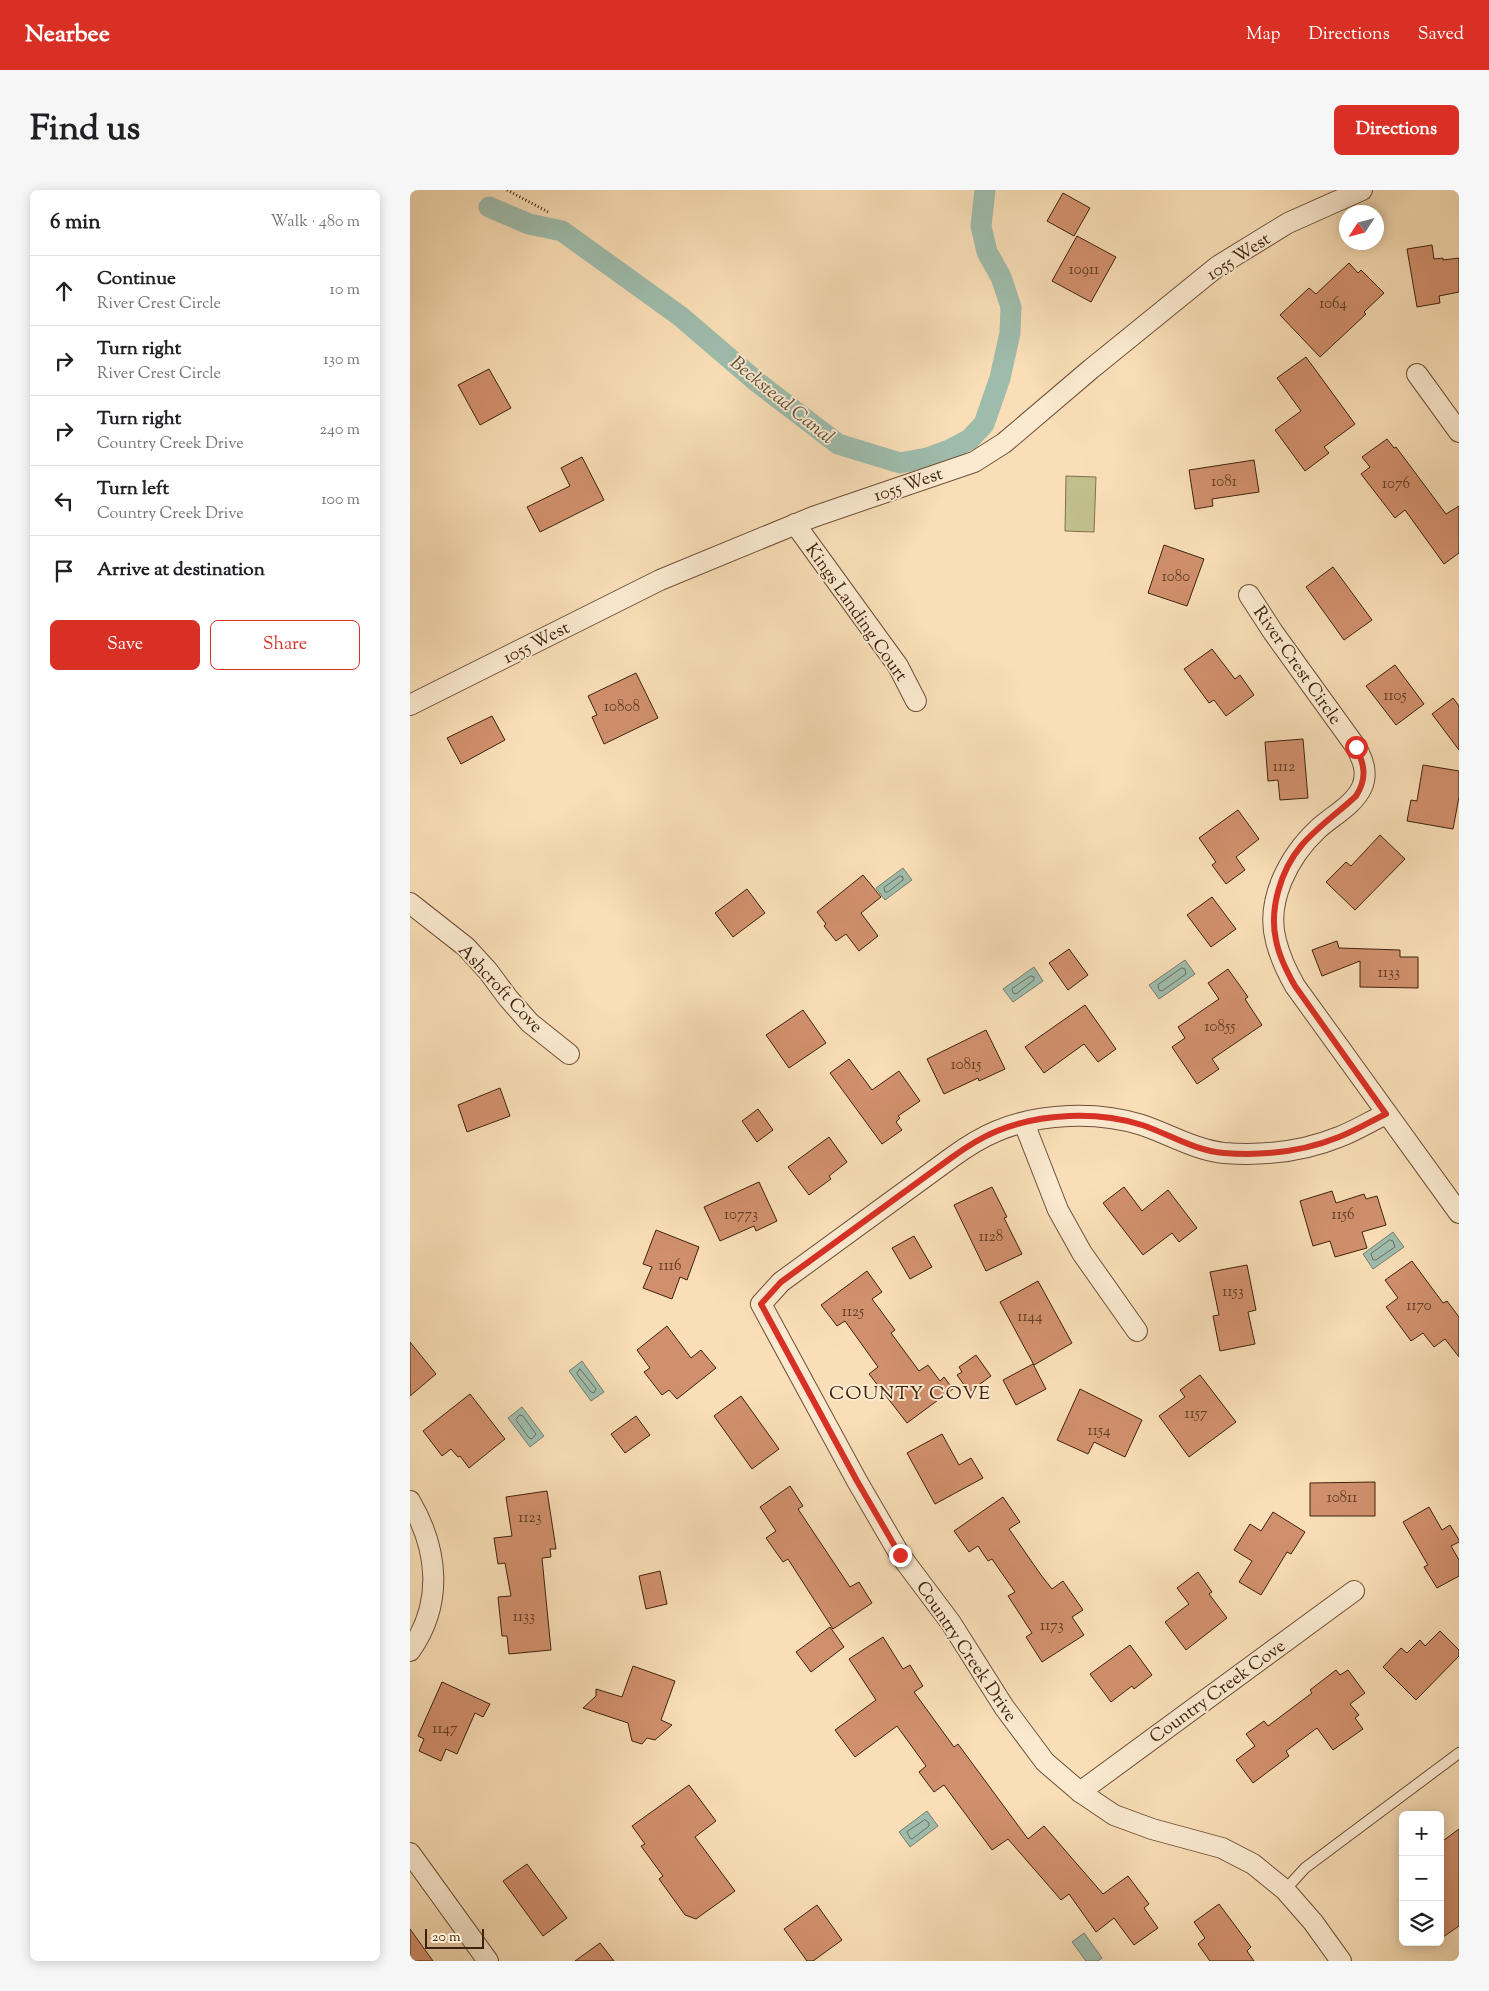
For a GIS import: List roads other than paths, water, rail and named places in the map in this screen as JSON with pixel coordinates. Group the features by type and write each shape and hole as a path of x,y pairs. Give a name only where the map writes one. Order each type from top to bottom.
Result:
{"street":[{"name":"1055 West","path":"410,705 660,580 795,524 974,462 1004,443 1091,369 1218,266 1288,223 1362,190"},
{"path":"1417,374 1459,432"},
{"name":"Kings Landing Court","path":"795,524 898,666 916,701"},
{"name":"River Crest Circle","path":"1249,595 1273,632 1356,747 1364,767 1364,778 1356,796 1301,846 1288,866 1278,890 1274,914 1275,939 1283,964 1295,986 1459,1213"},
{"name":"Ashcroft Cove","path":"410,903 466,947 530,1023 569,1054"},
{"name":"Country Creek Drive","path":"1342,1961 1313,1922 1285,1890 1252,1864 1222,1848 1152,1829 1114,1815 1080,1792 1045,1762 1025,1736 951,1623 900,1555 857,1481 761,1304 781,1282 974,1142 998,1130 1056,1117 1088,1116 1116,1119 1142,1125 1194,1146 1222,1153 1260,1154 1280,1153 1309,1147 1340,1137 1386,1114"},
{"path":"1024,1123 1047,1182 1082,1253 1138,1331"},
{"path":"410,1501 421,1520 430,1545 433,1572 432,1599 425,1625 410,1651"},
{"name":"Country Creek Cove","path":"1080,1792 1354,1591"},
{"path":"413,1865 488,1961"}],"lane":[{"path":"1285,1890 1305,1868 1459,1753"}],"water":[{"path":"903,868 912,880 885,900 876,888"},
{"path":"1185,960 1195,974 1159,999 1149,985"},
{"path":"1034,967 1043,981 1013,1002 1003,989"},
{"path":"1393,1232 1404,1247 1373,1269 1363,1254"},
{"path":"582,1361 604,1392 591,1401 569,1371"},
{"path":"522,1407 544,1436 530,1447 508,1418"},
{"path":"927,1811 938,1826 910,1847 899,1832"},
{"path":"1084,1933 1102,1958 1098,1961 1086,1961 1072,1942"}],"waterway":[{"name":"Beckstead Canal","path":"489,207 529,224 562,231 680,316 757,382 838,444 900,463 927,458 949,450 970,439 984,424 1000,378 1010,333 1011,307 1001,277 987,252 981,226 985,190"}],"district":[{"name":"COUNTY COVE","path":"910,1392"}]}
